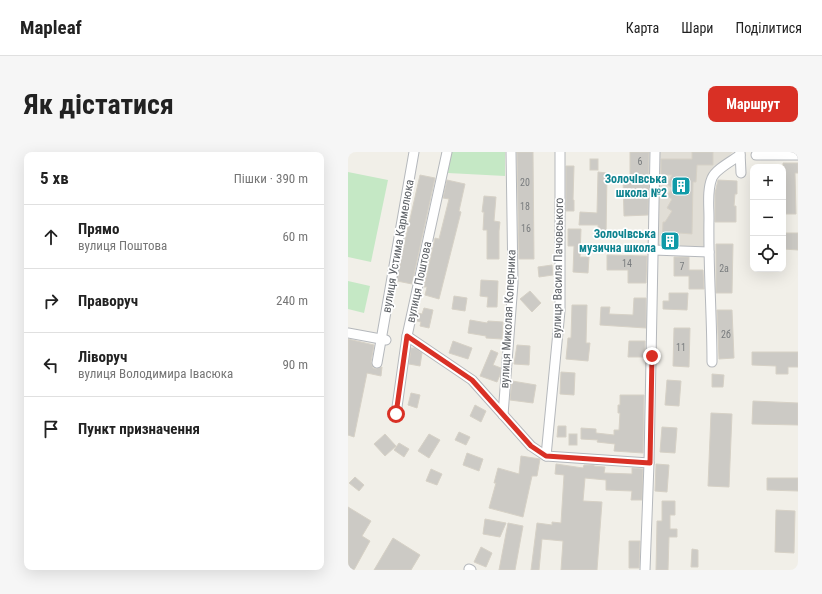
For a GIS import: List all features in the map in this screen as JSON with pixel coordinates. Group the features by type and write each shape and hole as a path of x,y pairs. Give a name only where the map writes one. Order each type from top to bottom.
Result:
{"street":[{"name":"вулиця Устима Кармелюка","path":"377,363 384,340 414,152"},
{"name":"вулиця Поштова","path":"396,414 407,336 447,152"},
{"name":"вулиця Миколая Коперника","path":"503,415 513,283 511,152"},
{"name":"вулиця Василя Пачовського","path":"546,456 560,311 560,152"},
{"path":"645,570 650,463 655,152"},
{"path":"740,154 740,173"},
{"path":"712,362 709,186 712,176 740,154"},
{"path":"756,156 798,155"},
{"path":"653,250 709,252"},
{"path":"348,333 384,340"},
{"path":"407,336 472,380 531,446 546,456 650,463"}],"shaded area":[{"path":"659,152 733,152 710,174 706,183 705,250 658,249"}],"green space":[{"path":"451,152 505,152 505,176 448,173"},
{"path":"348,172 388,180 371,262 348,257"},
{"path":"348,281 370,286 364,313 348,309"}],"building":[{"path":"517,152 533,152 534,259 519,259"},
{"path":"630,152 649,152 648,215 624,216 623,179 630,179"},
{"name":"Золочівська школа №2","path":"692,152 713,152 713,165 697,165 696,182 693,182 692,234 679,233 678,245 662,244 663,222 665,222 672,211 667,208 672,199 667,196 672,188 667,184 672,175 661,175 661,159 692,159"},
{"path":"590,159 598,159 598,170 590,170"},
{"path":"798,163 798,173 795,173 796,214 786,214 786,164 783,164"},
{"path":"566,166 574,166 574,211 566,211"},
{"path":"598,172 607,173 606,237 598,236 598,225 579,225 580,212 597,213"},
{"path":"420,175 435,178 412,284 397,281"},
{"path":"447,180 465,184 459,211 461,212 439,299 425,295 427,287 424,287 435,238 439,239 449,199 443,198"},
{"path":"718,180 737,181 737,194 735,194 734,206 736,206 736,222 715,222 715,193"},
{"path":"484,196 496,197 494,221 500,222 499,259 487,259 487,230 483,230 484,212 482,212"},
{"path":"568,229 581,229 580,257 589,257 588,273 573,272 574,246 568,246"},
{"path":"786,233 798,233 798,250 786,249"},
{"path":"716,244 733,244 732,293 716,293"},
{"path":"607,255 647,256 646,283 628,283 628,270 607,270"},
{"path":"674,257 689,257 689,270 703,270 704,289 689,289 689,276 674,276"},
{"path":"552,265 553,275 539,277 538,267"},
{"path":"481,280 498,281 497,307 487,307 488,297 480,296"},
{"path":"530,291 541,303 532,312 520,299"},
{"path":"669,293 688,293 687,310 663,309 663,301 669,301"},
{"path":"454,296 467,298 465,311 452,309"},
{"path":"634,298 646,298 646,328 600,325 601,307 610,307 609,314 633,315"},
{"path":"572,305 587,305 586,343 590,343 588,361 566,359 568,338 571,338"},
{"path":"424,308 433,310 429,328 420,326 421,322 417,321 418,313 422,314"},
{"path":"717,310 732,310 734,358 719,359"},
{"path":"470,320 487,323 488,321 503,322 502,339 486,338 486,336 468,333"},
{"path":"674,328 690,328 689,367 673,366"},
{"path":"348,339 374,345 371,362 373,368 376,369 382,367 381,376 367,373 354,437 348,435"},
{"path":"453,341 472,348 468,359 449,353"},
{"path":"629,341 645,341 645,357 628,357"},
{"path":"517,345 530,346 529,365 514,364"},
{"path":"411,348 415,348 422,353 420,366 409,364"},
{"path":"491,350 498,353 493,365 501,368 497,382 480,376"},
{"path":"752,352 798,352 798,367 788,367 788,374 776,374 776,366 752,365"},
{"path":"561,372 575,373 574,395 560,394"},
{"path":"712,374 724,375 723,387 712,387"},
{"path":"667,380 681,381 679,406 665,405"},
{"path":"512,381 536,385 533,403 510,400"},
{"path":"411,393 420,395 417,408 408,405"},
{"path":"620,395 644,395 643,453 614,451 615,444 597,442 598,440 581,439 581,428 596,429 596,433 614,435 614,430 619,430 620,413 618,413 618,405 620,405"},
{"path":"753,401 798,403 798,425 752,424"},
{"path":"475,405 486,411 481,422 470,416"},
{"path":"711,413 732,414 729,487 708,486"},
{"path":"558,426 566,426 566,437 557,437"},
{"path":"662,427 677,428 675,453 660,452"},
{"path":"459,432 470,437 466,445 455,440"},
{"path":"385,434 396,446 385,456 374,444"},
{"path":"429,434 440,440 429,458 418,451"},
{"path":"569,434 577,434 577,445 569,445"},
{"path":"399,443 409,449 404,457 394,450"},
{"path":"467,453 483,459 479,471 463,465"},
{"path":"521,456 540,459 537,476 532,476 523,517 489,508 496,483 494,483 498,468 519,474"},
{"path":"556,464 583,468 584,465 605,467 604,473 632,474 632,468 643,469 642,500 631,500 632,491 606,490 606,480 585,478 583,501 602,502 597,570 561,570 563,541 542,539 539,570 531,570 537,523 552,525 552,522 561,523 564,475 555,474"},
{"path":"656,464 669,465 667,492 655,491"},
{"path":"431,469 442,474 437,485 426,481"},
{"path":"355,477 364,485 359,491 349,483"},
{"path":"767,478 798,478 798,491 767,490"},
{"path":"662,501 675,501 675,515 670,515 670,529 677,529 677,537 669,537 668,570 656,570 657,521 662,521"},
{"path":"348,507 371,521 362,536 370,541 354,570 348,570"},
{"path":"776,510 795,511 794,553 775,552"},
{"path":"485,519 506,523 500,537 483,534"},
{"path":"508,523 523,526 515,570 499,570"},
{"path":"393,538 420,555 411,570 374,570"},
{"path":"629,541 640,541 639,568 629,568"},
{"path":"481,547 492,553 486,567 474,562"},
{"path":"692,549 698,550 698,567 691,567"}],"place":[{"name":"Золочівська школа №2","path":"681,186"},
{"name":"Золочівська музична школа","path":"670,241"}],"route":[{"path":"396,414 407,336 472,380 531,446 546,456 650,463 652,356"}]}
